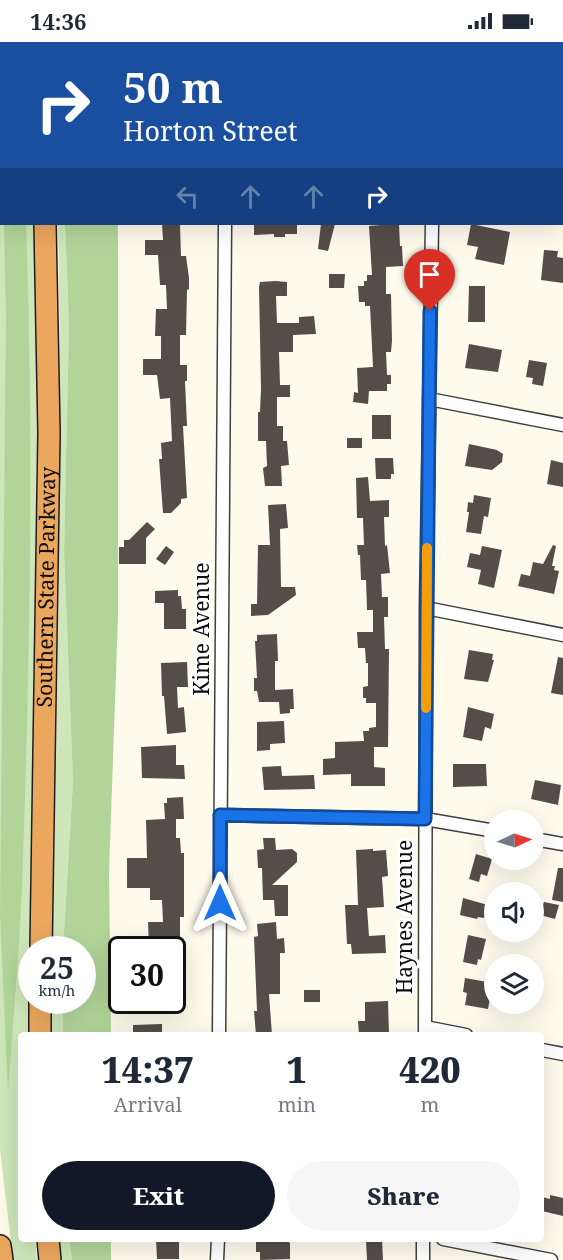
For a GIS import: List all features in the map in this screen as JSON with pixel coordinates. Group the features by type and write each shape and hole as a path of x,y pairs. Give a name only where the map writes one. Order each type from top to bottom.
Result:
{"highway":[{"name":"Southern State Parkway","path":"41,936 49,433 45,225"},
{"path":"40,1014 40,1032"},
{"path":"48,1242 50,1260"},
{"path":"0,1246 2,1260"}],"street":[{"name":"Kime Avenue","path":"219,1032 225,225"},
{"name":"Haynes Avenue","path":"425,1031 426,608 432,225"},
{"path":"429,399 563,425"},
{"path":"426,608 563,635"},
{"path":"220,815 425,819 484,829"},
{"path":"544,840 563,844"},
{"path":"544,1050 563,1054"},
{"path":"218,1242 218,1260"},
{"path":"423,1242 423,1260"},
{"path":"458,1242 551,1260"}],"green space":[{"path":"0,225 33,225 37,311 37,457 30,936 18,936 18,1014 28,1014 28,1032 18,1032 18,1242 35,1242 37,1260 13,1260 0,1149"},
{"path":"4,225 26,225 30,390 29,638 22,887 8,1091 0,914 6,317"},
{"path":"58,225 65,225 69,325 64,551 73,781 64,936 52,936 57,677 60,496"},
{"path":"65,225 118,225 118,616 108,936 108,1014 111,1014 111,1032 63,1032 63,1014 96,1014 96,936 64,936 73,781 64,551 69,325"},
{"path":"50,1014 63,1014 63,1032 49,1032"},
{"path":"58,1242 69,1242 72,1260 60,1260"},
{"path":"69,1242 111,1242 111,1260 72,1260"}],"building":[{"path":"162,225 180,225 181,256 186,256 189,278 186,335 180,335 180,365 187,365 187,381 185,381 187,426 183,426 187,498 181,499 181,503 171,513 163,513 159,459 162,459 161,443 172,441 170,398 160,399 157,375 143,375 143,359 161,359 161,336 155,336 156,309 167,309 166,285 160,285 158,255 145,255 145,240 163,240"},
{"path":"254,225 297,225 297,234 285,234 285,237 274,237 274,234 254,235"},
{"path":"321,225 335,225 328,251 318,249"},
{"path":"399,225 403,266 386,267 386,294 391,294 392,341 391,352 386,352 387,375 391,375 391,384 387,384 387,391 369,391 368,404 353,402 354,392 358,393 357,368 373,367 370,306 365,306 365,302 359,302 358,286 364,286 367,275 372,275 369,226"},
{"path":"471,225 510,232 504,265 475,259 478,247 467,245"},
{"path":"544,250 558,251 557,257 563,258 563,283 541,280"},
{"path":"329,274 345,274 344,288 329,288"},
{"path":"260,282 287,282 287,296 276,296 277,323 299,323 299,317 314,316 316,334 293,335 293,352 279,352 280,385 290,385 290,397 277,397 277,426 283,426 283,441 287,441 289,465 281,466 282,486 265,486 263,468 267,466 266,441 258,441 261,389 259,287"},
{"path":"469,286 485,286 485,322 468,322"},
{"path":"469,344 502,350 498,372 465,368"},
{"path":"529,360 547,363 543,386 532,384 533,378 526,377"},
{"path":"372,415 391,415 391,439 372,439"},
{"path":"347,438 362,438 362,448 347,448"},
{"path":"469,444 497,450 503,454 502,462 492,470 465,466"},
{"path":"375,458 393,458 394,474 391,474 391,479 376,479"},
{"path":"551,460 563,463 563,487 547,484"},
{"path":"368,477 370,501 389,500 389,517 384,517 385,546 387,545 390,573 381,574 382,597 388,597 388,617 384,617 385,649 389,649 388,747 374,747 374,767 385,768 385,786 351,786 351,774 323,775 323,759 335,758 335,742 364,741 363,731 376,727 376,703 366,703 366,698 363,698 363,687 368,686 368,663 366,663 365,648 358,648 357,632 373,632 373,610 367,610 366,580 361,580 360,555 358,555 357,545 364,545 363,518 357,518 356,478"},
{"path":"474,495 491,498 488,517 484,516 481,534 466,532 468,502 473,503"},
{"path":"286,504 288,528 280,529 281,587 295,587 296,595 268,615 251,616 251,604 257,604 258,545 270,545 268,505"},
{"path":"147,522 155,529 146,538 146,564 119,564 119,547 124,547 124,540 129,540"},
{"path":"553,545 556,546 552,566 555,566 554,570 559,571 554,594 518,586 521,574 530,576 533,562 543,564"},
{"path":"166,546 174,552 165,565 156,559"},
{"path":"482,546 502,550 494,588 478,584 481,570 467,567 470,553 480,555"},
{"path":"178,590 182,609 186,609 186,629 164,629 164,603 155,603 155,591"},
{"path":"277,634 278,661 275,661 275,690 293,689 294,709 290,709 290,713 280,714 279,702 259,702 257,691 254,691 254,678 257,678 255,641 257,641 257,635"},
{"path":"469,650 493,654 492,660 494,660 488,682 464,679"},
{"path":"558,657 563,658 563,695 551,693"},
{"path":"187,662 188,687 177,687 178,708 184,707 186,732 167,734 161,663"},
{"path":"468,707 494,714 491,729 485,727 482,741 463,737"},
{"path":"284,721 285,743 270,744 270,750 257,751 257,722"},
{"path":"176,745 176,765 184,765 185,779 142,778 141,747"},
{"path":"453,764 486,764 487,786 453,787"},
{"path":"281,766 282,776 314,775 315,789 264,790 262,767"},
{"path":"535,780 561,785 558,805 531,799"},
{"path":"183,797 184,819 176,819 176,838 180,838 181,853 184,853 184,917 180,917 180,936 149,936 148,922 163,922 162,900 150,900 150,888 127,888 127,858 147,858 146,820 165,819 164,803 167,803 167,798"},
{"path":"263,838 275,838 276,850 292,849 297,853 297,862 272,885 288,885 288,916 275,916 274,900 263,900 262,868 258,868 257,850 264,849"},
{"path":"373,849 373,851 386,850 388,876 382,877 384,907 367,908 369,936 385,935 386,953 352,954 351,944 347,944 345,905 358,905 356,850"},
{"path":"476,854 484,856 484,870 489,870 487,876 481,874 479,882 469,879"},
{"path":"558,868 563,868 563,902 552,900"},
{"path":"463,898 484,904 484,918 478,917 477,919 460,915"},
{"path":"544,902 559,905 555,919 544,916"},
{"path":"276,922 277,939 284,938 285,953 280,953 280,994 269,994 272,1032 256,1032 254,937 258,936 257,924"},
{"path":"468,935 484,939 481,960 478,959 477,965 463,962"},
{"path":"465,978 484,981 484,1008 465,1005 467,993 463,992"},
{"path":"304,990 320,990 320,1002 304,1002"},
{"path":"388,1001 389,1032 359,1032 358,1021 365,1021 365,1002"},
{"path":"162,1024 162,1032 133,1032 133,1025"},
{"path":"550,1195 563,1198 563,1216 544,1211 544,1198 550,1199"},
{"path":"156,1242 179,1242 179,1259 157,1259"},
{"path":"256,1242 290,1243 290,1259 260,1260 260,1252 256,1252"},
{"path":"366,1242 382,1242 383,1260 367,1260"}],"slow traffic":[{"path":"426,708 427,548"}],"route":[{"path":"220,903 220,815 425,819 430,311"}]}
